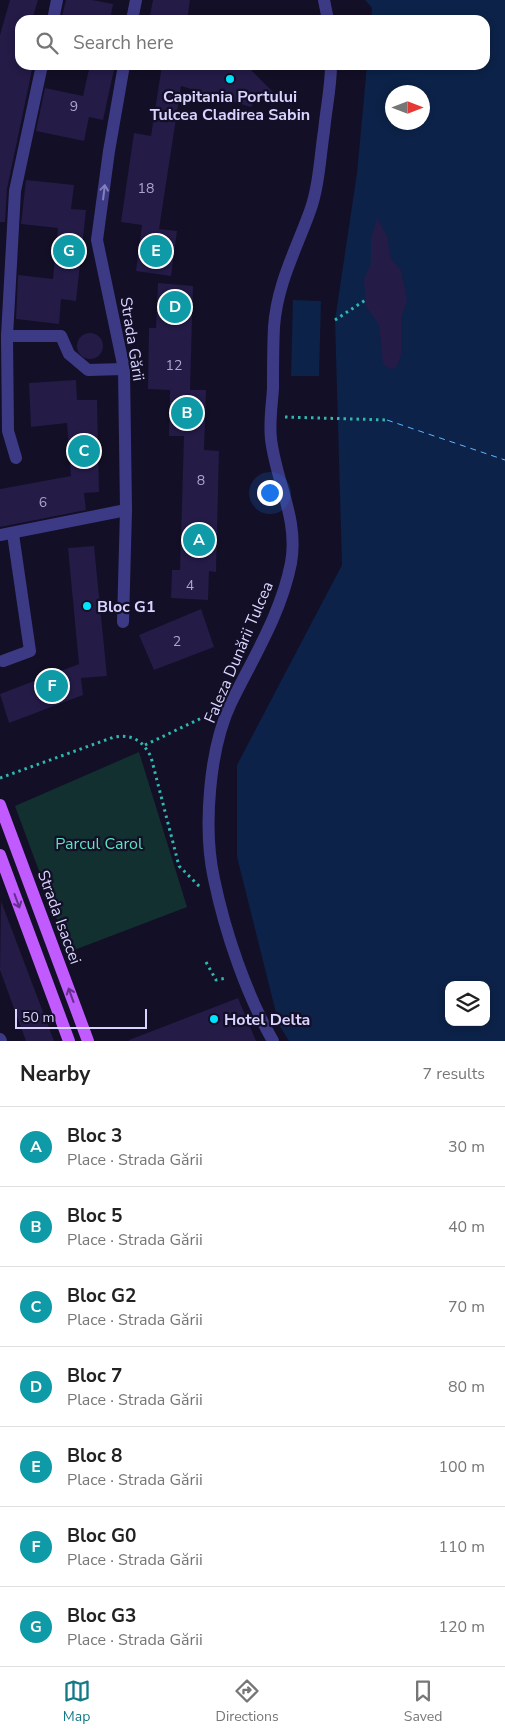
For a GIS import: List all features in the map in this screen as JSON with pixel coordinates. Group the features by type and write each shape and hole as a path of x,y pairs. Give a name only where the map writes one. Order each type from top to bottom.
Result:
{"main road":[{"name":"Strada Isaccei","path":"0,805 88,1041"},
{"path":"0,856 69,1041"}],"street":[{"path":"54,15 57,0"},
{"path":"133,15 136,0"},
{"path":"324,0 327,15"},
{"path":"16,458 8,431 7,336 15,192 41,70"},
{"name":"Strada Gării","path":"123,70 109,151 98,240 124,369 126,510 123,622"},
{"name":"Faleza Dunării Tulcea","path":"273,1041 243,975 221,905 214,877 210,848 210,816 216,751 231,704 267,634 291,564 293,545 292,521 275,461 271,436 277,302 289,260 310,210 317,184 330,70"},
{"path":"7,336 60,336 69,354 88,370 124,369"},
{"path":"3,661 30,651 6,535 126,510"}],"path":[{"path":"335,320 367,299"},
{"path":"271,417 387,420"},
{"path":"145,745 194,722"},
{"path":"0,778 114,737 126,735 145,745 151,757 179,866 221,905"},
{"path":"206,962 216,980 243,975"}],"green space":[{"name":"Parcul Carol","path":"139,752 187,907 69,952 15,806"}],"water":[{"path":"365,0 505,0 505,1041 289,1041 279,1025 237,857 237,765 342,565 335,320 357,173 367,70 490,70 490,15 371,15 372,8"},
{"path":"293,300 321,301 319,376 291,376"}],"building":[{"path":"10,0 38,0 34,15 15,15 15,70 32,70 7,189 5,222 0,222 0,35"},
{"path":"66,0 92,0 113,4 111,15 62,15"},
{"path":"153,0 190,0 188,15 150,15"},
{"path":"89,70 114,70 103,120 89,117 84,141 36,131 45,88 83,96"},
{"path":"161,70 251,70 279,98 257,99 251,107 181,86 159,229 177,231 171,276 136,271 142,225 121,222 134,133 151,136"},
{"path":"26,180 74,185 71,209 86,210 76,301 61,299 59,324 16,319 18,275 53,279 58,228 21,224"},
{"path":"377,218 387,236 391,259 401,270 407,301 401,318 401,355 397,366 392,370 383,364 379,325 366,306 364,279 371,264 371,238"},
{"path":"158,283 193,286 190,390 206,390 204,450 219,451 216,572 209,571 208,600 171,598 172,570 180,570 184,436 169,436 170,390 148,389 149,328 156,328"},
{"path":"90,333 99,337 103,346 99,355 90,359 81,355 77,346 81,337"},
{"path":"76,380 77,400 97,400 99,492 84,493 86,510 0,527 0,489 71,476 67,423 31,427 29,383"},
{"path":"94,546 107,676 81,678 83,695 9,723 0,694 79,664 68,548"},
{"path":"201,609 214,647 154,670 139,635"},
{"path":"1,901 54,1041 26,1041 0,970"},
{"name":"Hotel Delta","path":"238,998 256,1041 129,1041 129,1040"}],"ferry route":[{"path":"387,420 505,460"}],"place":[{"name":"Capitania Portului Tulcea Cladirea Sabin","path":"230,79"},
{"name":"Bloc G3","path":"69,251"},
{"name":"Bloc 8","path":"156,251"},
{"name":"Bloc 7","path":"175,307"},
{"name":"Bloc 5","path":"187,413"},
{"name":"Bloc G2","path":"84,451"},
{"name":"Bloc 3","path":"199,540"},
{"name":"Bloc G1","path":"87,606"},
{"name":"Bloc G0","path":"52,686"},
{"name":"Hotel Delta","path":"214,1019"}]}
